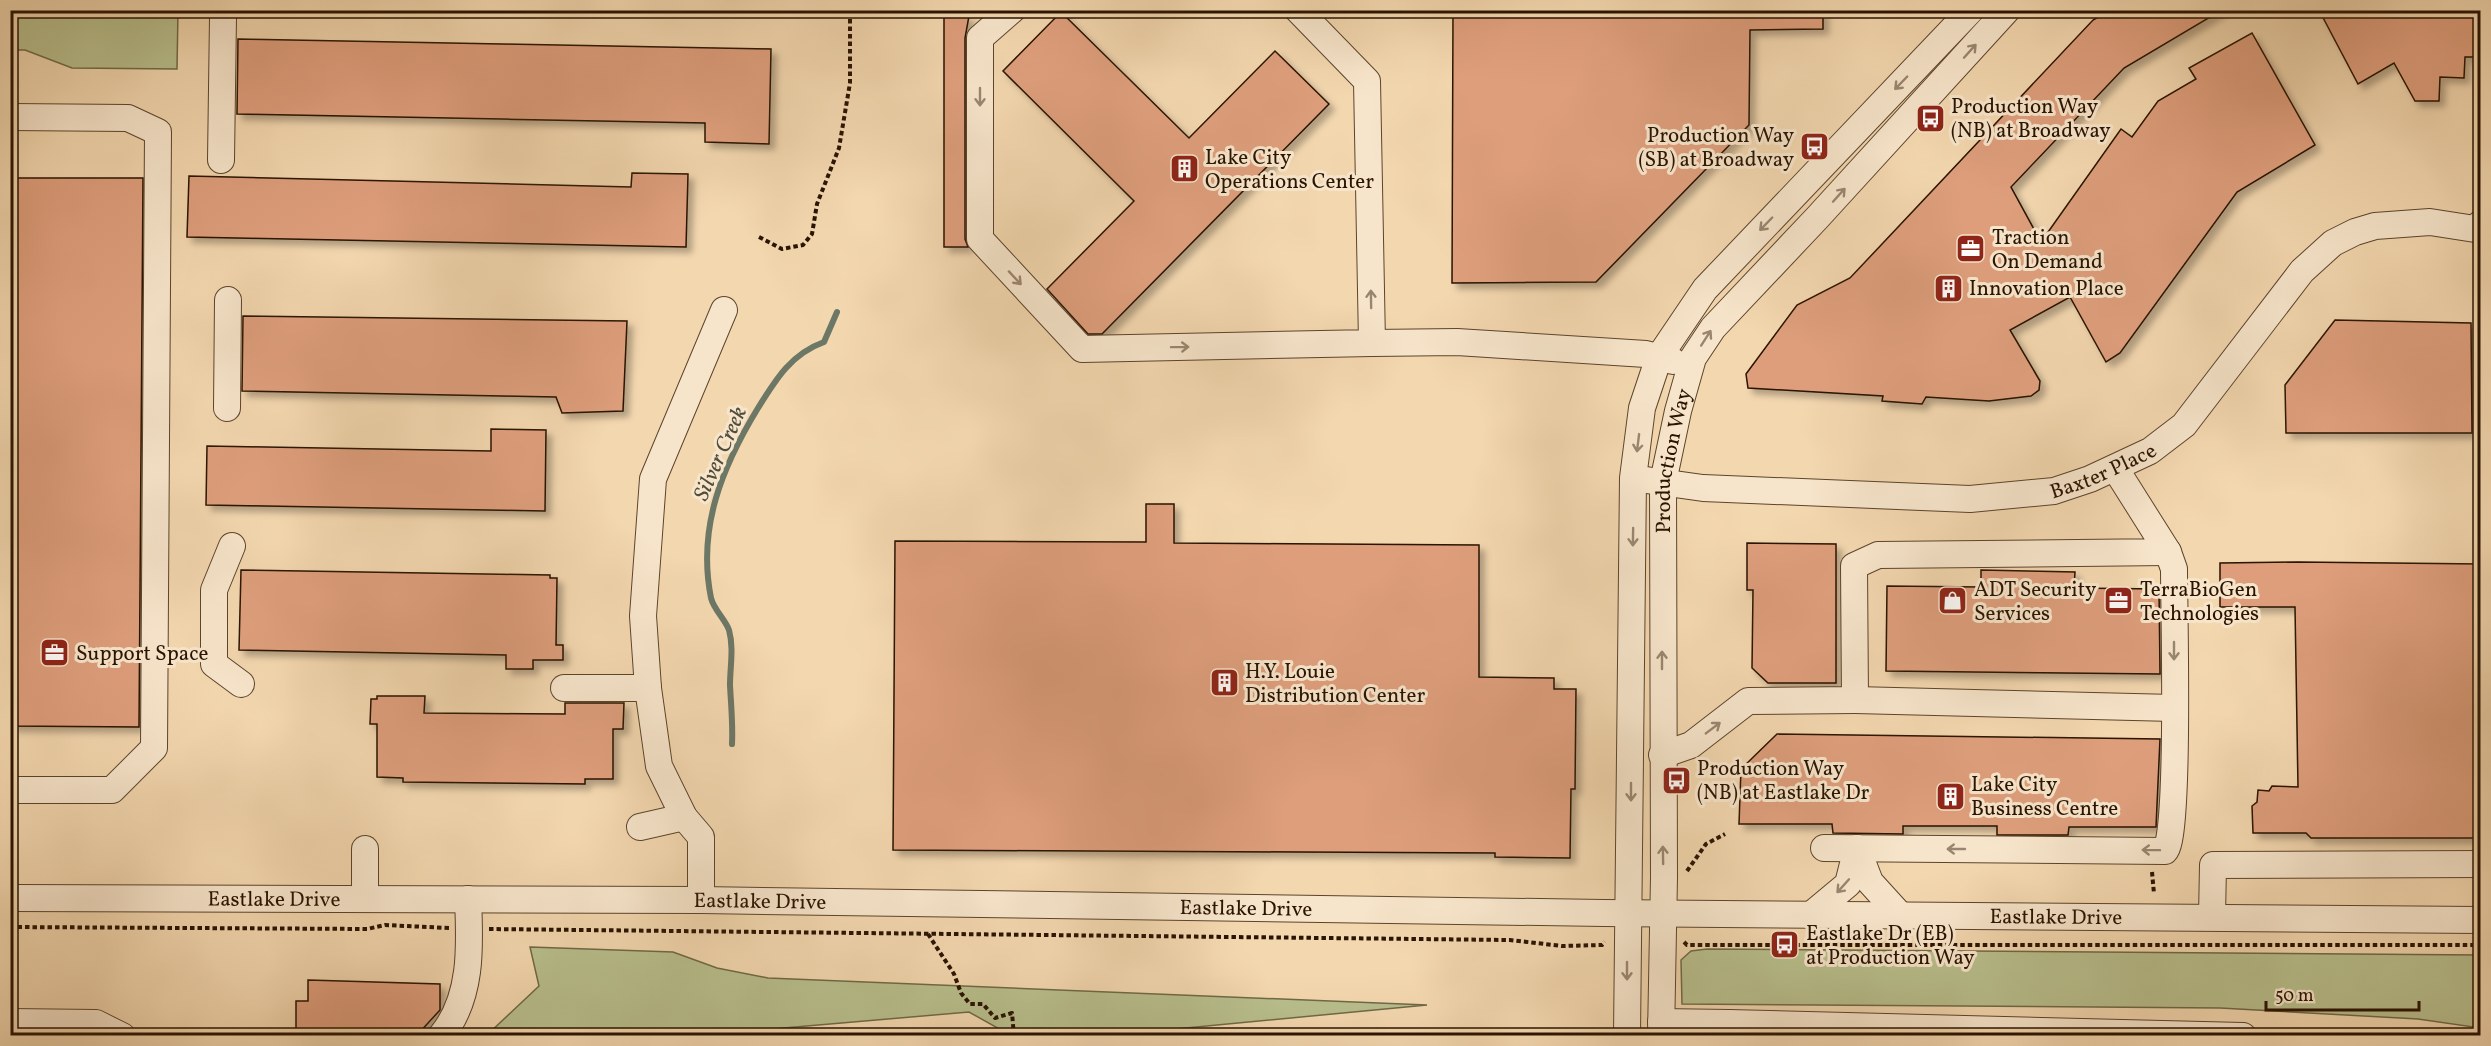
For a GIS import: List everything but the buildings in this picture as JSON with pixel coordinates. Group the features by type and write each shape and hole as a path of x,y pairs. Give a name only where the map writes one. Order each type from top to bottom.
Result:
{"street":[{"path":"1012,10 980,38 980,239 1082,349 1457,342 1646,354 1691,365"},
{"path":"1298,10 1367,81 1372,343"},
{"name":"Production Way","path":"1627,1035 1634,478 1642,408 1659,357 1705,288 1971,10"},
{"name":"Production Way","path":"1661,1029 1663,482 1678,411 1691,365 1713,328 2007,10"},
{"path":"221,160 223,17"},
{"path":"10,117 128,118 158,132 158,144 154,748 112,790 10,790"},
{"name":"Baxter Place","path":"1634,478 1771,492 1970,499 2054,491 2115,468 2150,451 2184,425 2302,271 2333,243 2355,232 2376,226 2430,222 2478,227"},
{"path":"227,408 228,300"},
{"path":"701,900 701,837 684,817 659,766 648,688 643,616 653,479 724,310"},
{"path":"1824,848 2165,851 2169,847 2173,824 2174,569 2168,552 2115,468"},
{"path":"232,546 214,590 214,664 241,684"},
{"path":"1855,700 1854,566 1878,555 2168,552"},
{"path":"564,688 648,688"},
{"path":"1662,755 1691,745 1748,700 1855,700 2174,708"},
{"path":"640,827 684,817"},
{"path":"1812,914 1848,884 1857,848"},
{"path":"1857,848 1870,882 1900,915"},
{"path":"365,849 365,899"},
{"path":"2212,917 2212,865 2481,864"},
{"name":"Eastlake Drive","path":"10,898 701,900 1629,913 2481,920"},
{"path":"441,1035 460,1002 469,963 468,899"},
{"path":"10,1022 96,1023 122,1035"},
{"path":"1661,1029 2243,1035"}],"path":[{"path":"759,237 782,249 803,245 812,234 817,204 841,137 850,83 850,10"},
{"path":"1684,874 1706,844 1725,834"},
{"path":"10,927 367,929 385,925 469,928 1510,940 1562,946 1602,945 1604,942"},
{"path":"928,933 954,974 961,993 970,1004 983,1004 995,1018 1012,1013 1014,1035"},
{"path":"1683,942 1687,945 2481,945"}],"green space":[{"path":"11,10 178,11 177,69 72,68 25,50 11,50"},
{"path":"530,947 673,952 717,968 768,978 1427,1005 1102,1036 1010,1035 969,1012 772,1029 739,1035 487,1035 539,986"},
{"path":"1707,949 2480,955 2480,1028 2418,1019 2220,1008 1682,1004 1681,960 1691,951"}],"waterway":[{"name":"Silver Creek","path":"732,744 730,685 732,651 729,630 711,598 707,547 710,523 724,476 745,430 785,369 802,353 824,342 837,312"}],"place":[{"name":"Production Way (NB) at Broadway","path":"1930,118"},
{"name":"Production Way (SB) at Broadway","path":"1815,147"},
{"name":"Lake City Operations Center","path":"1184,169"},
{"name":"Traction On Demand","path":"1971,249"},
{"name":"Innovation Place","path":"1948,288"},
{"name":"ADT Security Services","path":"1953,601"},
{"name":"TerraBioGen Technologies","path":"2119,601"},
{"name":"Support Space","path":"55,653"},
{"name":"H.Y. Louie Distribution Center","path":"1224,683"},
{"name":"Production Way (NB) at Eastlake Dr","path":"1676,780"},
{"name":"Lake City Business Centre","path":"1950,796"},
{"name":"Eastlake Dr (EB) at Production Way","path":"1785,945"}]}
